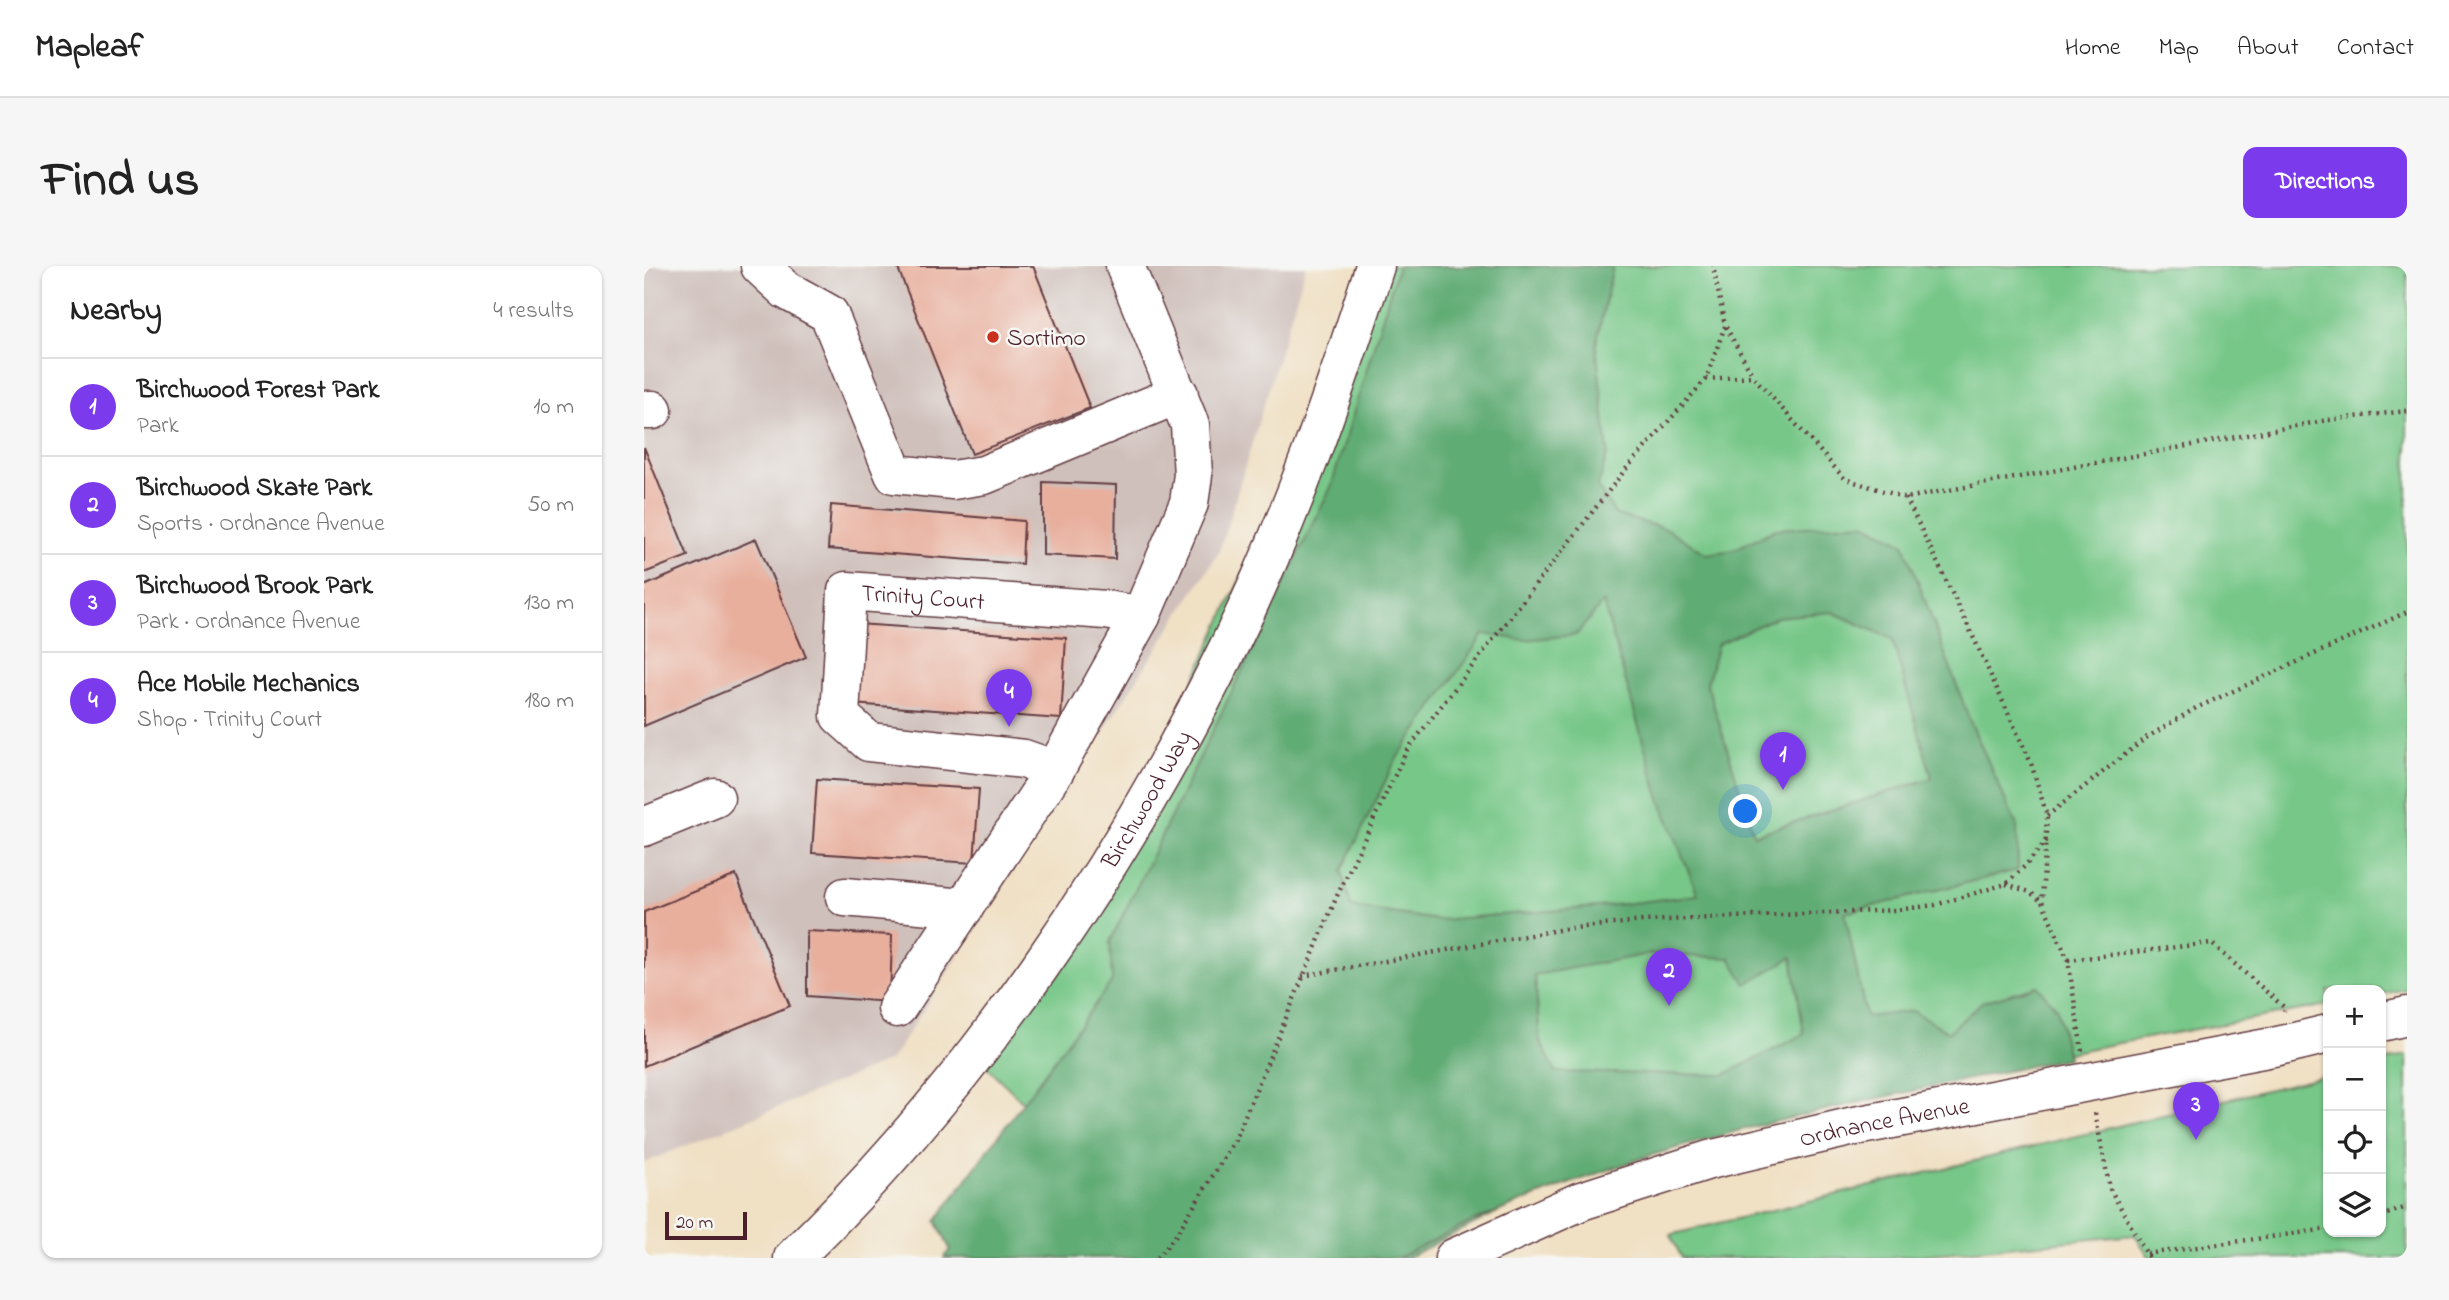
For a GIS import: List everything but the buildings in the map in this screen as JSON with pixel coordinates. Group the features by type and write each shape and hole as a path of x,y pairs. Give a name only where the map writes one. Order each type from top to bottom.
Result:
{"street":[{"path":"760,266 786,290 828,314 894,474 953,480 984,475 1179,394"},
{"path":"897,1008 1055,770 1141,616 1189,503 1193,475 1190,425 1125,266"},
{"name":"Birchwood Way","path":"793,1258 837,1215 984,1042 1047,956 1119,848 1180,742 1237,628 1300,483 1342,370 1375,266"},
{"name":"Trinity Court","path":"1055,770 1024,759 869,742 839,716 847,591 1106,610 1141,616"},
{"path":"644,827 715,797"},
{"path":"845,897 964,908"},
{"path":"2386,1021 2407,1016"},
{"name":"Ordnance Avenue","path":"1454,1258 1580,1201 1709,1160 1850,1126 2278,1046 2323,1035"}],"path":[{"path":"1713,266 1725,326 1753,376 1845,479 1906,498 2328,420 2407,411"},
{"path":"1157,1258 1176,1235 1235,1140 1337,896 1407,750 1625,470 1706,379 1725,326"},
{"path":"1706,379 1753,376"},
{"path":"1906,498 2031,763 2047,816 2042,901 2068,960 2083,1055"},
{"path":"2047,816 2146,738 2196,708 2407,612"},
{"path":"1303,976 1564,929 1643,921 1896,910 1935,905 2006,884 2046,840"},
{"path":"2006,884 2030,892 2042,901"},
{"path":"2068,960 2211,943 2285,1009 2278,1046"},
{"path":"2095,1113 2110,1189 2148,1256 2323,1230"},
{"path":"2386,1214 2407,1207"}],"shaded area":[{"path":"644,266 1306,266 1219,552 891,1060 644,1163"}],"green space":[{"path":"1383,266 2407,266 2407,989 2386,993 2386,985 2323,985 2323,1006 2103,1046 1840,1099 1577,1172 1406,1258 1183,1258 984,1064 1091,906"},
{"path":"1398,266 1613,266 1596,345 1608,452 1598,487 1616,515 1667,529 1707,554 1733,550 1776,529 1865,523 1904,544 1970,721 2017,826 2018,870 1845,913 1866,1017 1913,1011 1949,1032 1982,1002 2037,986 2057,1008 2068,1058 1744,1129 1645,1157 1471,1222 1398,1258 944,1258 950,1249 936,1221 1112,981 1110,942 1331,487","holes":["1603,602 1659,797 1698,895 1598,907 1438,920 1351,907 1342,871 1395,761 1484,634 1524,640 1576,635","1832,612 1892,639 1932,778 1754,835 1707,684 1718,644 1777,617","1649,954 1730,958 1746,984 1792,957 1804,1034 1724,1075 1556,1072 1540,1041 1535,975"]},
{"path":"2407,1055 2407,1258 2150,1258 2135,1235 1890,1258 1682,1258 1670,1235 2323,1076 2323,1237 2386,1237 2386,1061"}],"place":[{"name":"Sortimo","path":"993,337"},
{"name":"Ace Mobile Mechanics","path":"1009,727"},
{"name":"Birchwood Forest Park","path":"1783,790"},
{"name":"Birchwood Skate Park","path":"1669,1006"},
{"name":"Birchwood Brook Park","path":"2196,1140"}]}
